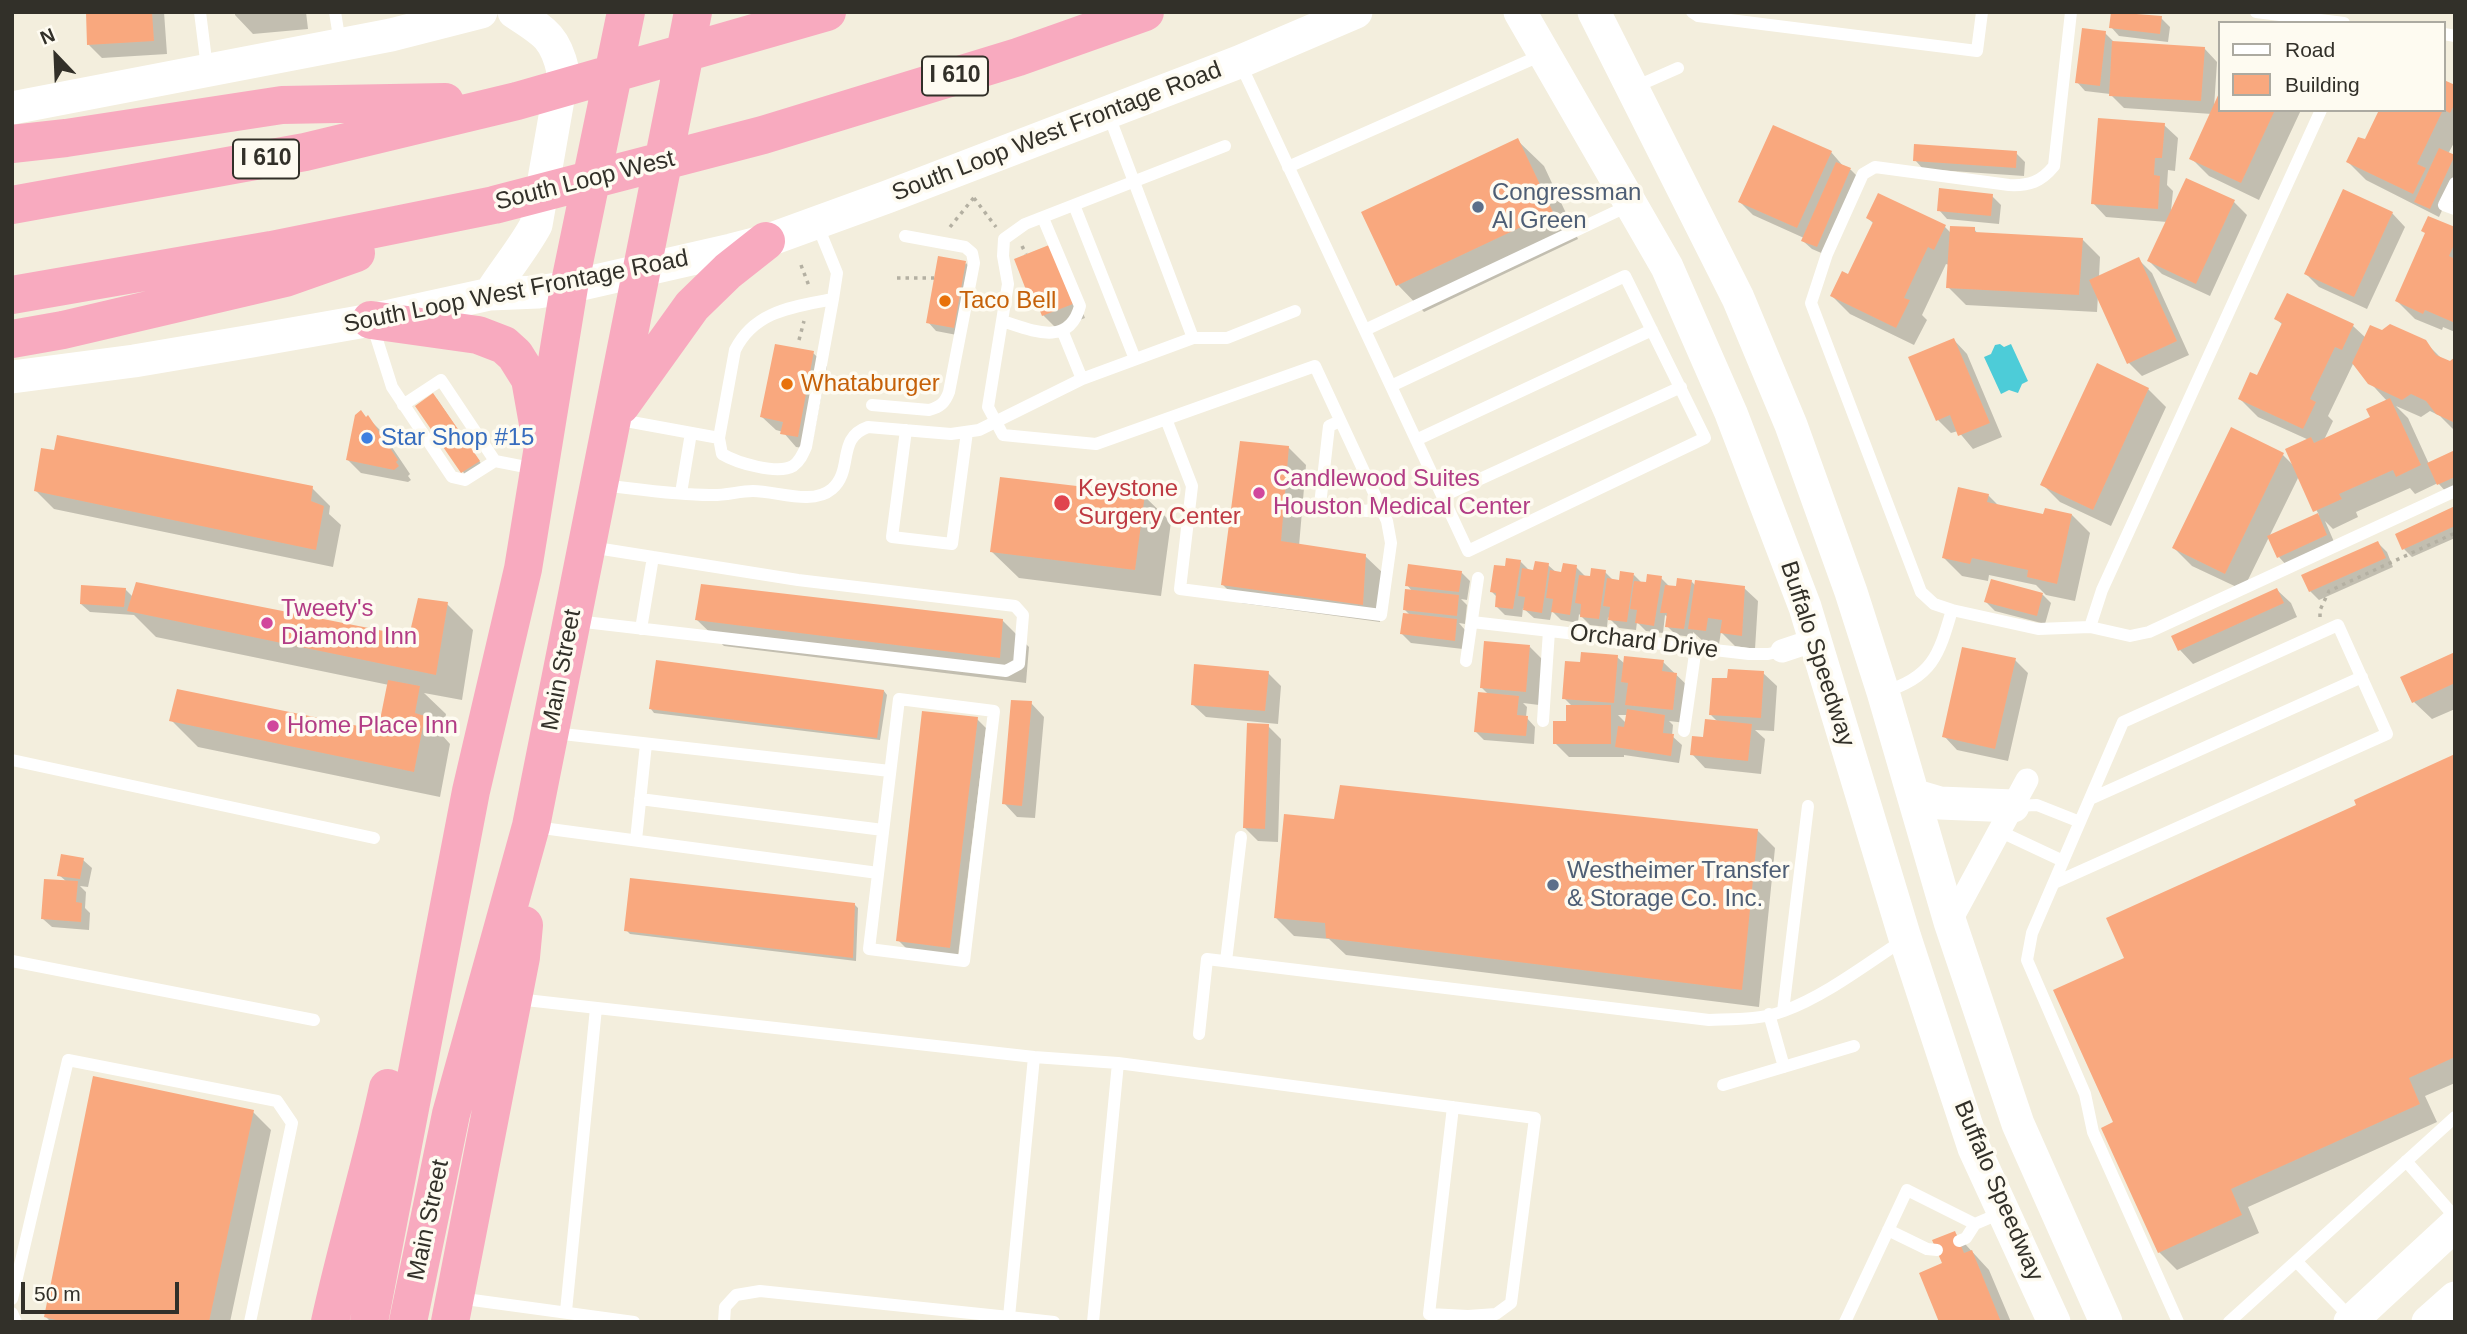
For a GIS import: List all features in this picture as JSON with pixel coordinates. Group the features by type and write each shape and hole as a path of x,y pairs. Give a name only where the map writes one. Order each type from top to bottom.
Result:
{"highway":[{"name":"Main Street","path":"369,1322 471,791 523,569 569,287 626,12"},
{"name":"Main Street","path":"408,1322 451,1114 531,826 693,12"},
{"name":"I 610","path":"12,205 305,152 517,101 827,12"},
{"name":"South Loop West","path":"12,295 271,250 494,205 763,135 1017,57 1144,12"},
{"path":"12,144 282,105 517,101"},
{"path":"12,339 63,330 285,278 494,205"},
{"path":"611,418 692,306 728,271 766,241"},
{"path":"371,320 478,335 504,345 515,355 530,379 541,458"},
{"path":"330,1322 373,1157 398,1038 442,855 471,791"},
{"path":"452,1310 521,957 531,826"}],"main road":[{"path":"12,108 340,45 438,18 481,12"},
{"path":"490,294 537,225 563,71 558,50 545,33 514,12"},
{"name":"South Loop West Frontage Road","path":"12,377 134,360 371,320 490,294 538,292 569,287 766,241 1240,62 1356,12"},
{"name":"Buffalo Speedway","path":"1521,12 1667,267 1731,413 1805,607 1905,939 1974,1148 1989,1218 2054,1322"},
{"name":"Buffalo Speedway","path":"1594,12 1738,298 1791,425 1884,692 1950,922 2018,1124 2106,1322"},
{"path":"1667,267 1712,244"},
{"path":"1805,607 1851,592"},
{"path":"1913,795 1940,803 2013,806"},
{"path":"1905,939 1950,922"},
{"path":"2351,1321 2455,1225"},
{"path":"2428,1322 2455,1298"}],"street":[{"name":"Orchard Drive","path":"1782,651 1815,640"},
{"path":"1950,922 2013,806"}],"lane":[{"path":"200,12 207,71"},
{"path":"335,12 340,45"},
{"path":"1692,12 1698,16 1977,51 1982,12"},
{"path":"2071,12 2054,166 2045,177 2027,186 2008,185 1875,167 1863,174 1827,254 1811,303 1921,592 1934,604 1952,610 2038,629 2090,627 2130,636 2149,632 2455,491"},
{"path":"2256,12 2328,21"},
{"path":"1289,167 1544,54"},
{"path":"1240,62 1416,440 1443,496 1468,551 1705,438 1625,276 1391,386"},
{"path":"1632,89 1678,68"},
{"path":"2090,627 2102,590 2320,112"},
{"path":"1108,113 1194,338"},
{"path":"1166,419 1192,486 1180,589 1381,615 1391,543 1387,521 1315,366 1166,419 1096,444 1003,435 988,407 1008,284 1003,256 1004,239 1025,224 1225,146"},
{"path":"2455,183 2444,205 2455,209"},
{"path":"1365,330 1630,204"},
{"path":"1074,205 1135,359"},
{"path":"1002,321 1041,333 1067,329 1077,317 1080,306 1043,218"},
{"path":"817,223 837,273 834,299 806,447 794,466 783,470 748,465 722,454 719,438 735,350 740,340 768,315 834,299"},
{"path":"872,405 929,410 938,408 945,402 950,392 974,262 972,253 965,247 905,236"},
{"path":"598,485 711,496 754,491 807,496 822,494 833,488 843,474 849,442 857,431 868,427 951,434 979,430 1082,379 1135,359 1194,338 1227,338 1295,311"},
{"path":"371,320 392,387 452,477 465,480 495,461 541,458"},
{"path":"1062,330 1082,379"},
{"path":"1416,440 1652,330"},
{"path":"403,405 441,380 495,461"},
{"path":"1443,496 1681,387"},
{"path":"611,418 719,438"},
{"path":"1340,421 1329,426 1320,505 1367,511 1380,506"},
{"path":"906,430 892,537 952,544 967,432"},
{"path":"681,493 691,433"},
{"path":"572,621 1006,671 1019,664 1023,615 1015,606 798,580 587,546"},
{"path":"641,629 653,557"},
{"path":"1466,661 1478,578"},
{"path":"1884,692 1903,687 1929,666 1941,650 1952,610"},
{"name":"Orchard Drive","path":"1472,622 1749,654 1782,651"},
{"path":"2054,883 2387,734 2338,625 2123,722 2032,933 2027,960 2085,1094 2093,1132 2178,1322"},
{"path":"1543,721 1549,631"},
{"path":"1684,731 1696,648"},
{"path":"2090,799 2362,677"},
{"path":"899,699 993,711 964,961 869,949 883,830 899,699"},
{"path":"550,733 890,771"},
{"path":"636,840 646,744"},
{"path":"12,760 373,838"},
{"path":"640,799 883,830"},
{"path":"1783,1011 1808,806"},
{"path":"2013,806 2037,806 2080,822"},
{"path":"2013,806 2063,861"},
{"path":"531,826 878,873"},
{"path":"1226,961 1241,837"},
{"path":"1199,1034 1207,959 1709,1020 1745,1019 1783,1011 1819,994 1905,939"},
{"path":"12,961 314,1020"},
{"path":"513,998 1034,1057 1118,1063 1453,1107 1535,1118 1511,1303 1496,1314 1429,1314 1453,1107"},
{"path":"566,1311 596,1008"},
{"path":"1769,1014 1784,1067"},
{"path":"1723,1085 1854,1046"},
{"path":"1009,1317 1034,1057"},
{"path":"12,1300 68,1060 277,1101 292,1123 250,1322"},
{"path":"1093,1322 1118,1063"},
{"path":"2229,1322 2455,1117"},
{"path":"2406,1161 2455,1217"},
{"path":"1845,1322 1907,1190 1989,1218"},
{"path":"1959,1241 1989,1218"},
{"path":"1888,1230 1927,1249 1937,1250"},
{"path":"2296,1261 2351,1321"},
{"path":"724,1322 725,1307 736,1296 760,1291 1054,1322"},
{"path":"452,1310 566,1311 634,1322"},
{"path":"12,1313 16,1322"}],"path":[{"path":"937,242 976,195"},
{"path":"897,278 934,278"},
{"path":"2322,632 2320,610 2329,591 2455,533"}],"water":[{"path":"2011,344 2028,381 2022,384 2018,393 2009,390 2001,394 1984,357 1991,354 1995,345 2004,347"}],"building":[{"path":"86,12 152,12 154,41 87,45"},
{"path":"2111,12 2162,16 2160,34 2109,28"},
{"path":"2082,28 2106,31 2100,86 2075,83"},
{"path":"2112,41 2205,47 2201,101 2109,96"},
{"path":"2446,81 2455,85 2455,103 2450,113 2446,111"},
{"path":"2218,95 2218,112 2274,112 2241,183 2189,159"},
{"path":"2378,112 2442,112 2417,164 2426,168 2413,194 2346,162 2358,137 2365,139"},
{"path":"2098,118 2165,123 2162,158 2155,158 2154,175 2160,176 2158,209 2091,204"},
{"path":"1773,125 1832,151 1797,228 1738,202"},
{"path":"1518,138 1553,212 1396,286 1361,212"},
{"path":"1914,144 2017,151 2016,168 1913,161"},
{"path":"2439,148 2455,155 2430,209 2414,202"},
{"path":"1836,162 1851,168 1817,247 1801,241"},
{"path":"2186,178 2235,200 2196,284 2147,261"},
{"path":"1939,188 1993,194 1991,216 1937,211"},
{"path":"2343,189 2393,212 2354,297 2304,274"},
{"path":"1878,193 1946,225 1934,250 1928,247 1904,298 1910,300 1896,328 1830,296 1842,271 1848,274 1873,222 1866,218"},
{"path":"2428,216 2455,227 2455,247 2449,256 2455,259 2455,323 2425,310 2423,314 2395,301 2425,233 2421,231"},
{"path":"1950,226 1975,227 1975,232 2083,238 2079,295 1946,288"},
{"path":"1049,245 1073,304 1042,316 1033,293 1028,295 1014,259"},
{"name":"Taco Bell","path":"938,256 966,261 954,328 926,323"},
{"path":"2139,257 2177,341 2127,364 2089,280"},
{"path":"2287,293 2354,324 2342,350 2335,347 2310,399 2316,402 2303,429 2238,399 2250,372 2257,375 2282,323 2274,319"},
{"path":"2390,324 2426,340 2436,355 2450,361 2455,357 2455,423 2436,414 2426,401 2411,394 2402,400 2368,384 2352,363 2370,325 2382,330"},
{"path":"1954,338 1990,423 1958,436 1950,415 1936,421 1908,357"},
{"name":"Whataburger","path":"775,344 814,351 798,437 780,434 783,422 760,417"},
{"path":"2097,363 2149,388 2093,510 2040,485"},
{"path":"433,393 480,461 461,473 415,406"},
{"path":"2390,398 2421,465 2396,477 2393,470 2339,494 2342,499 2313,512 2285,449 2311,437 2314,443 2370,417 2366,409"},
{"name":"Star Shop #15","path":"361,410 366,417 368,415 398,460 396,462 399,466 394,470 346,460 355,415"},
{"path":"2231,427 2284,453 2225,574 2172,548"},
{"path":"57,435 313,486 311,501 324,506 316,550 34,491 41,448 54,450"},
{"name":"Candlewood Suites Houston Medical Center","path":"1240,441 1289,446 1281,541 1366,554 1363,605 1221,585"},
{"path":"2455,450 2455,477 2437,485 2427,463"},
{"path":"1000,477 1145,494 1135,570 990,552"},
{"path":"1958,487 1989,494 1987,502 2043,514 2045,508 2072,514 2057,584 2027,577 2028,570 1972,558 1970,564 1942,558"},
{"path":"2455,506 2455,526 2402,550 2395,534"},
{"path":"2318,513 2327,535 2277,558 2267,536"},
{"path":"2378,541 2386,558 2309,592 2301,575"},
{"path":"1506,558 1521,560 1513,609 1495,607 1496,593 1490,592 1494,565 1505,566"},
{"path":"1535,561 1549,563 1542,613 1523,610 1525,597 1518,596 1522,568 1533,570"},
{"path":"1563,563 1577,565 1570,615 1551,612 1553,599 1546,598 1550,570 1561,572"},
{"path":"1408,564 1462,571 1459,592 1405,586"},
{"path":"1591,568 1606,570 1599,619 1580,617 1581,604 1575,603 1579,575 1590,576"},
{"path":"1620,571 1634,573 1627,622 1608,620 1610,607 1603,606 1607,578 1619,580"},
{"path":"1647,574 1662,576 1654,626 1635,623 1637,610 1630,609 1634,581 1646,582"},
{"path":"1677,578 1692,580 1684,629 1665,627 1667,613 1660,613 1665,585 1676,586"},
{"path":"1991,579 2043,593 2037,616 1984,602"},
{"path":"1695,580 1745,586 1742,636 1720,633 1722,620 1708,618 1706,631 1688,629"},
{"name":"Tweety's Diamond Inn","path":"136,582 409,636 418,598 448,602 436,675 127,611"},
{"path":"701,584 1003,619 1000,658 695,620"},
{"path":"81,585 126,588 124,607 80,604"},
{"path":"2277,588 2284,603 2178,651 2171,636"},
{"path":"1405,589 1459,595 1457,616 1403,610"},
{"path":"1403,613 1457,619 1455,641 1400,634"},
{"path":"1484,641 1530,645 1526,692 1480,688"},
{"path":"1962,647 2016,658 1995,749 1942,737"},
{"path":"1581,652 1618,655 1614,703 1562,699 1565,661 1580,662"},
{"path":"2455,652 2455,683 2412,703 2400,677"},
{"path":"1624,656 1664,660 1662,671 1677,673 1673,710 1625,705 1628,683 1621,682"},
{"path":"656,660 884,690 877,738 649,709"},
{"path":"1194,664 1269,671 1265,711 1191,705"},
{"path":"1728,669 1764,671 1761,718 1709,715 1712,678 1727,678"},
{"name":"Home Place Inn","path":"388,680 420,686 415,713 425,716 414,772 169,721 177,689 378,730"},
{"path":"1478,692 1519,696 1517,715 1528,716 1526,736 1474,732"},
{"path":"1011,700 1032,701 1022,806 1002,804"},
{"path":"1566,705 1611,705 1611,744 1553,744 1553,721 1566,721"},
{"path":"1627,709 1665,715 1663,733 1674,734 1671,756 1615,747 1618,726 1624,727"},
{"path":"922,711 978,717 950,948 896,941"},
{"path":"1705,719 1752,724 1748,761 1690,755 1692,736 1703,737"},
{"path":"1247,723 1269,724 1265,829 1243,828"},
{"path":"2455,754 2455,1057 2409,1078 2420,1104 2231,1189 2242,1215 2158,1253 2101,1128 2113,1122 2053,990 2124,958 2106,918 2356,805 2354,800"},
{"path":"1340,785 1758,829 1742,990 1326,938 1325,923 1274,918 1284,814 1334,819"},
{"path":"61,854 84,858 80,879 57,876"},
{"path":"630,878 855,903 853,958 624,931"},
{"path":"44,879 78,881 76,902 82,903 81,922 41,919"},
{"path":"93,1076 254,1110 209,1322 64,1322 44,1317"},
{"path":"1955,1231 1964,1253 1972,1250 2001,1322 1939,1322 1919,1273 1942,1263 1932,1240"}],"place":[{"name":"Congressman Al Green","path":"1478,207"},
{"name":"Taco Bell","path":"945,301"},
{"name":"Whataburger","path":"787,384"},
{"name":"Star Shop #15","path":"367,438"},
{"name":"Candlewood Suites Houston Medical Center","path":"1259,493"},
{"name":"Keystone Surgery Center","path":"1062,503"},
{"name":"Tweety's Diamond Inn","path":"267,623"},
{"name":"Home Place Inn","path":"273,726"},
{"name":"Westheimer Transfer & Storage Co. Inc.","path":"1553,885"}]}
